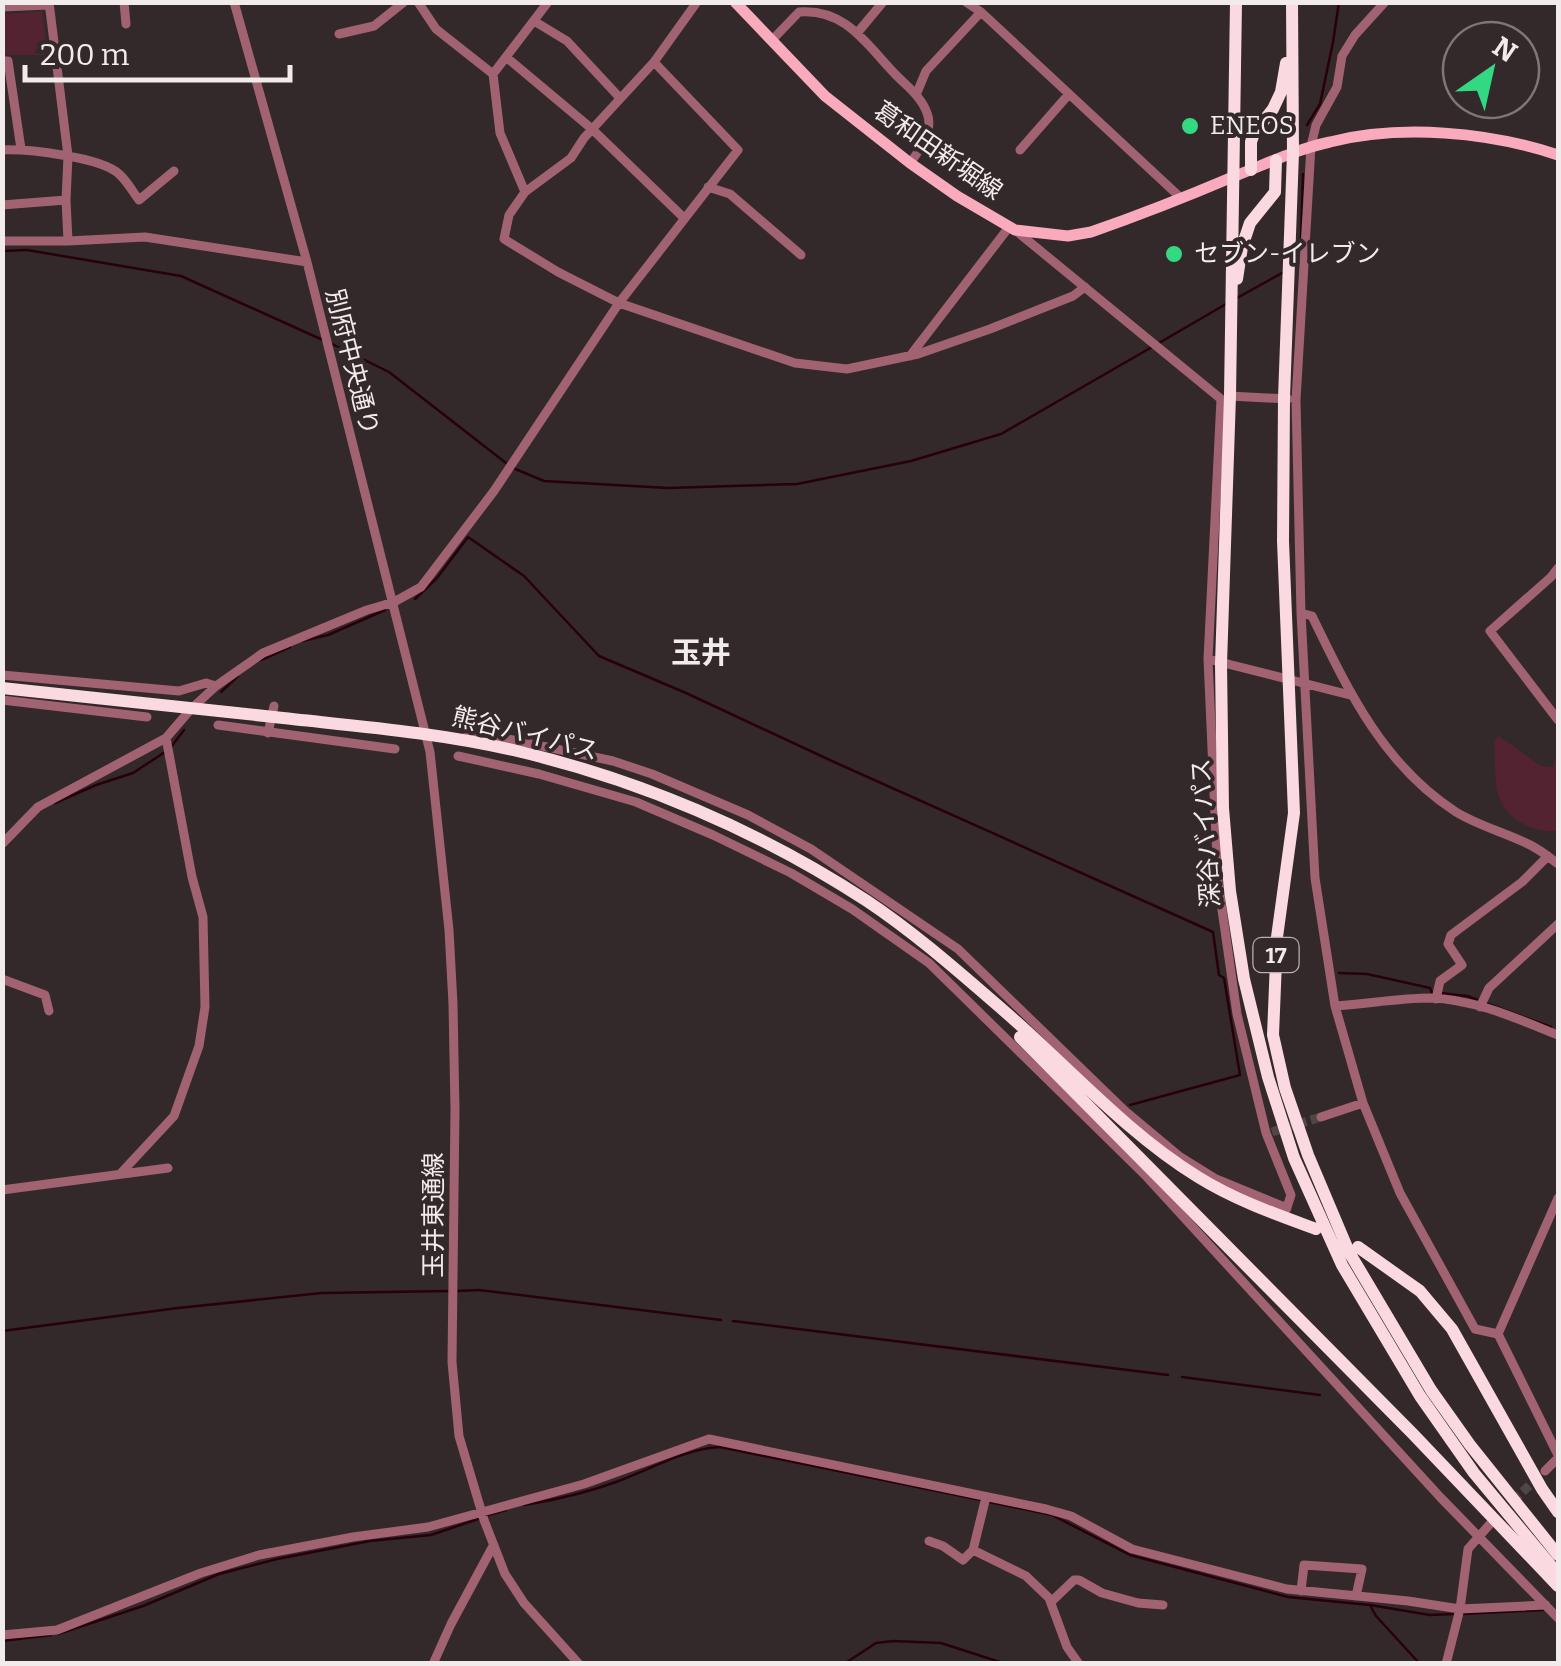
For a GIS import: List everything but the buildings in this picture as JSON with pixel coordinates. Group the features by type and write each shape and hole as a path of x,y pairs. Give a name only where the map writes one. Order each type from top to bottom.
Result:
{"highway":[{"name":"深谷バイパス","path":"1236,2 1231,297 1215,661 1230,890 1244,979 1268,1077 1294,1158 1342,1265 1420,1396 1474,1473 1558,1574"},
{"name":"17","path":"1292,2 1290,399 1283,541 1294,813 1277,936 1274,1035 1285,1088 1308,1155 1349,1252 1396,1334 1470,1445 1558,1555"},
{"path":"1251,170 1254,132 1273,109 1281,92 1285,65 1292,58"},
{"path":"1231,297 1250,222 1275,192 1276,160"},
{"name":"熊谷バイパス","path":"2,688 72,701 273,711 515,750 638,795 708,814 866,901 927,944 978,991"},
{"path":"978,991 1141,1137 1235,1198 1285,1212 1316,1229"},
{"path":"978,991 1148,1172 1413,1434 1558,1586"},
{"path":"1358,1247 1420,1291 1452,1329 1558,1512"}],"main road":[{"name":"葛和田新堀線","path":"736,2 826,96 910,162 1012,229 1068,236 1091,232 1311,146 1359,136 1410,132 1497,138 1558,154"}],"street":[{"path":"124,2 126,24"},
{"name":"別府中央通り","path":"234,2 307,262 426,733"},
{"path":"340,34 374,26 404,2"},
{"path":"418,2 436,29 493,74"},
{"path":"526,192 500,133 493,74 548,2"},
{"path":"697,2 654,62 570,158 526,192 508,215 504,239 620,303 796,363 847,369 910,356 1024,316 1085,287"},
{"path":"858,32 884,2"},
{"path":"966,2 1181,198"},
{"path":"1384,2 1342,56 1336,87 1316,125 1311,146 1290,399 1315,878 1336,1006 1363,1103 1400,1193 1476,1329 1498,1334"},
{"path":"2,7 49,4 68,156 68,241"},
{"path":"773,39 799,12 818,10 858,32 916,95 929,116 928,132 910,162"},
{"path":"916,95 926,71 981,12"},
{"path":"534,21 567,40 620,98"},
{"path":"506,57 592,129 684,218"},
{"path":"2,61 8,60 21,149"},
{"path":"2,844 38,807 166,738 216,686 262,653 394,602 421,587 516,457 620,303 738,150 654,62"},
{"path":"1020,150 1068,94"},
{"path":"2,150 68,156 107,166 119,173 139,200 174,171"},
{"path":"708,187 730,194 801,255"},
{"path":"2,205 66,200"},
{"path":"910,356 1012,229 1226,397 1290,399"},
{"path":"2,241 145,236 307,262"},
{"path":"1558,568 1490,630 1558,720"},
{"path":"1301,613 1312,616 1350,695 1421,788 1460,815 1531,844 1558,864"},
{"path":"1285,1212 1291,1195 1269,1132 1237,1014 1218,882 1215,661 1350,695"},
{"path":"2,675 179,692 206,684 216,686"},
{"path":"2,700 72,701 146,716"},
{"path":"268,733 273,711"},
{"path":"218,725 394,749"},
{"path":"466,730 613,761 647,772 748,816 812,850 958,949 1176,1158"},
{"name":"玉井東通線","path":"426,733 436,800 454,1004 452,1362 460,1436 505,1574 524,1603 579,1664"},
{"path":"121,1173 174,1116 199,1046 205,1007 202,917 166,738"},
{"path":"458,756 638,795 647,772"},
{"path":"812,850 798,866 929,963 1148,1172 1477,1536 1558,1618"},
{"path":"1436,999 1440,982 1462,966 1448,944 1452,935 1522,882 1548,856"},
{"path":"1482,1003 1489,988 1558,924"},
{"path":"2,979 44,995 49,1011"},
{"path":"1336,1006 1436,999 1482,1003 1558,1036"},
{"path":"1321,1117 1363,1103"},
{"path":"2,1190 168,1168"},
{"path":"1545,1470 1558,1456 1498,1334 1558,1198"},
{"path":"2,1635 57,1630 201,1573 259,1556 483,1514 584,1484 709,1439 1071,1516 1132,1549 1287,1590 1460,1610 1546,1605"},
{"path":"929,1541 963,1560 973,1550 985,1500"},
{"path":"1446,1664 1460,1610 1468,1549 1490,1524"},
{"path":"434,1664 493,1546"},
{"path":"973,1550 1026,1576 1051,1602 1067,1647 1079,1664"},
{"path":"1301,1591 1304,1565 1333,1566 1362,1570 1356,1596"},
{"path":"1051,1602 1074,1580 1079,1580 1102,1593 1162,1605"}],"shaded area":[{"path":"42,11 48,55 3,55 3,14"},
{"path":"1499,736 1541,766 1553,767 1558,759 1558,831 1523,824 1503,805 1495,770 1494,741"}],"waterway":[{"path":"1307,125 1320,104 1339,2"},
{"path":"1301,241 1303,174"},
{"path":"2,251 27,250 181,276 325,341"},
{"path":"1237,298 1282,273"},
{"path":"1159,343 1226,304"},
{"path":"332,344 389,372 506,463"},
{"path":"513,468 544,481 668,488 797,484 911,461 1001,434 1152,347"},
{"path":"415,599 437,578 468,537 524,576 599,656 1213,932 1240,1075 1130,1105"},
{"path":"302,641 328,635 385,610"},
{"path":"261,660 290,647"},
{"path":"221,692 238,676"},
{"path":"171,747 184,730"},
{"path":"55,803 133,773 165,752"},
{"path":"1339,973 1367,974 1430,988 1432,993"},
{"path":"1440,993 1467,996 1551,1027"},
{"path":"457,1291 479,1290 721,1320"},
{"path":"2,1331 322,1293 449,1291"},
{"path":"733,1321 1168,1375"},
{"path":"1182,1377 1320,1395"},
{"path":"524,1505 593,1490 680,1456 720,1447 981,1500"},
{"path":"989,1502 1052,1515 1130,1555 1288,1597 1430,1615 1453,1614"},
{"path":"485,1516 506,1510"},
{"path":"58,1634 143,1606 219,1574 370,1541 431,1535 478,1519"},
{"path":"1371,1607 1420,1664"},
{"path":"1461,1614 1543,1610"},
{"path":"2,1641 51,1635"},
{"path":"844,1664 876,1643 893,1641 941,1643 1006,1664"}],"tunnel":[{"path":"1272,1132 1321,1117"},
{"path":"1513,1501 1538,1477"}],"place":[{"name":"ENEOS","path":"1190,126"},
{"name":"セブン-イレブン","path":"1174,254"}],"district":[{"name":"玉井","path":"701,653"}]}
